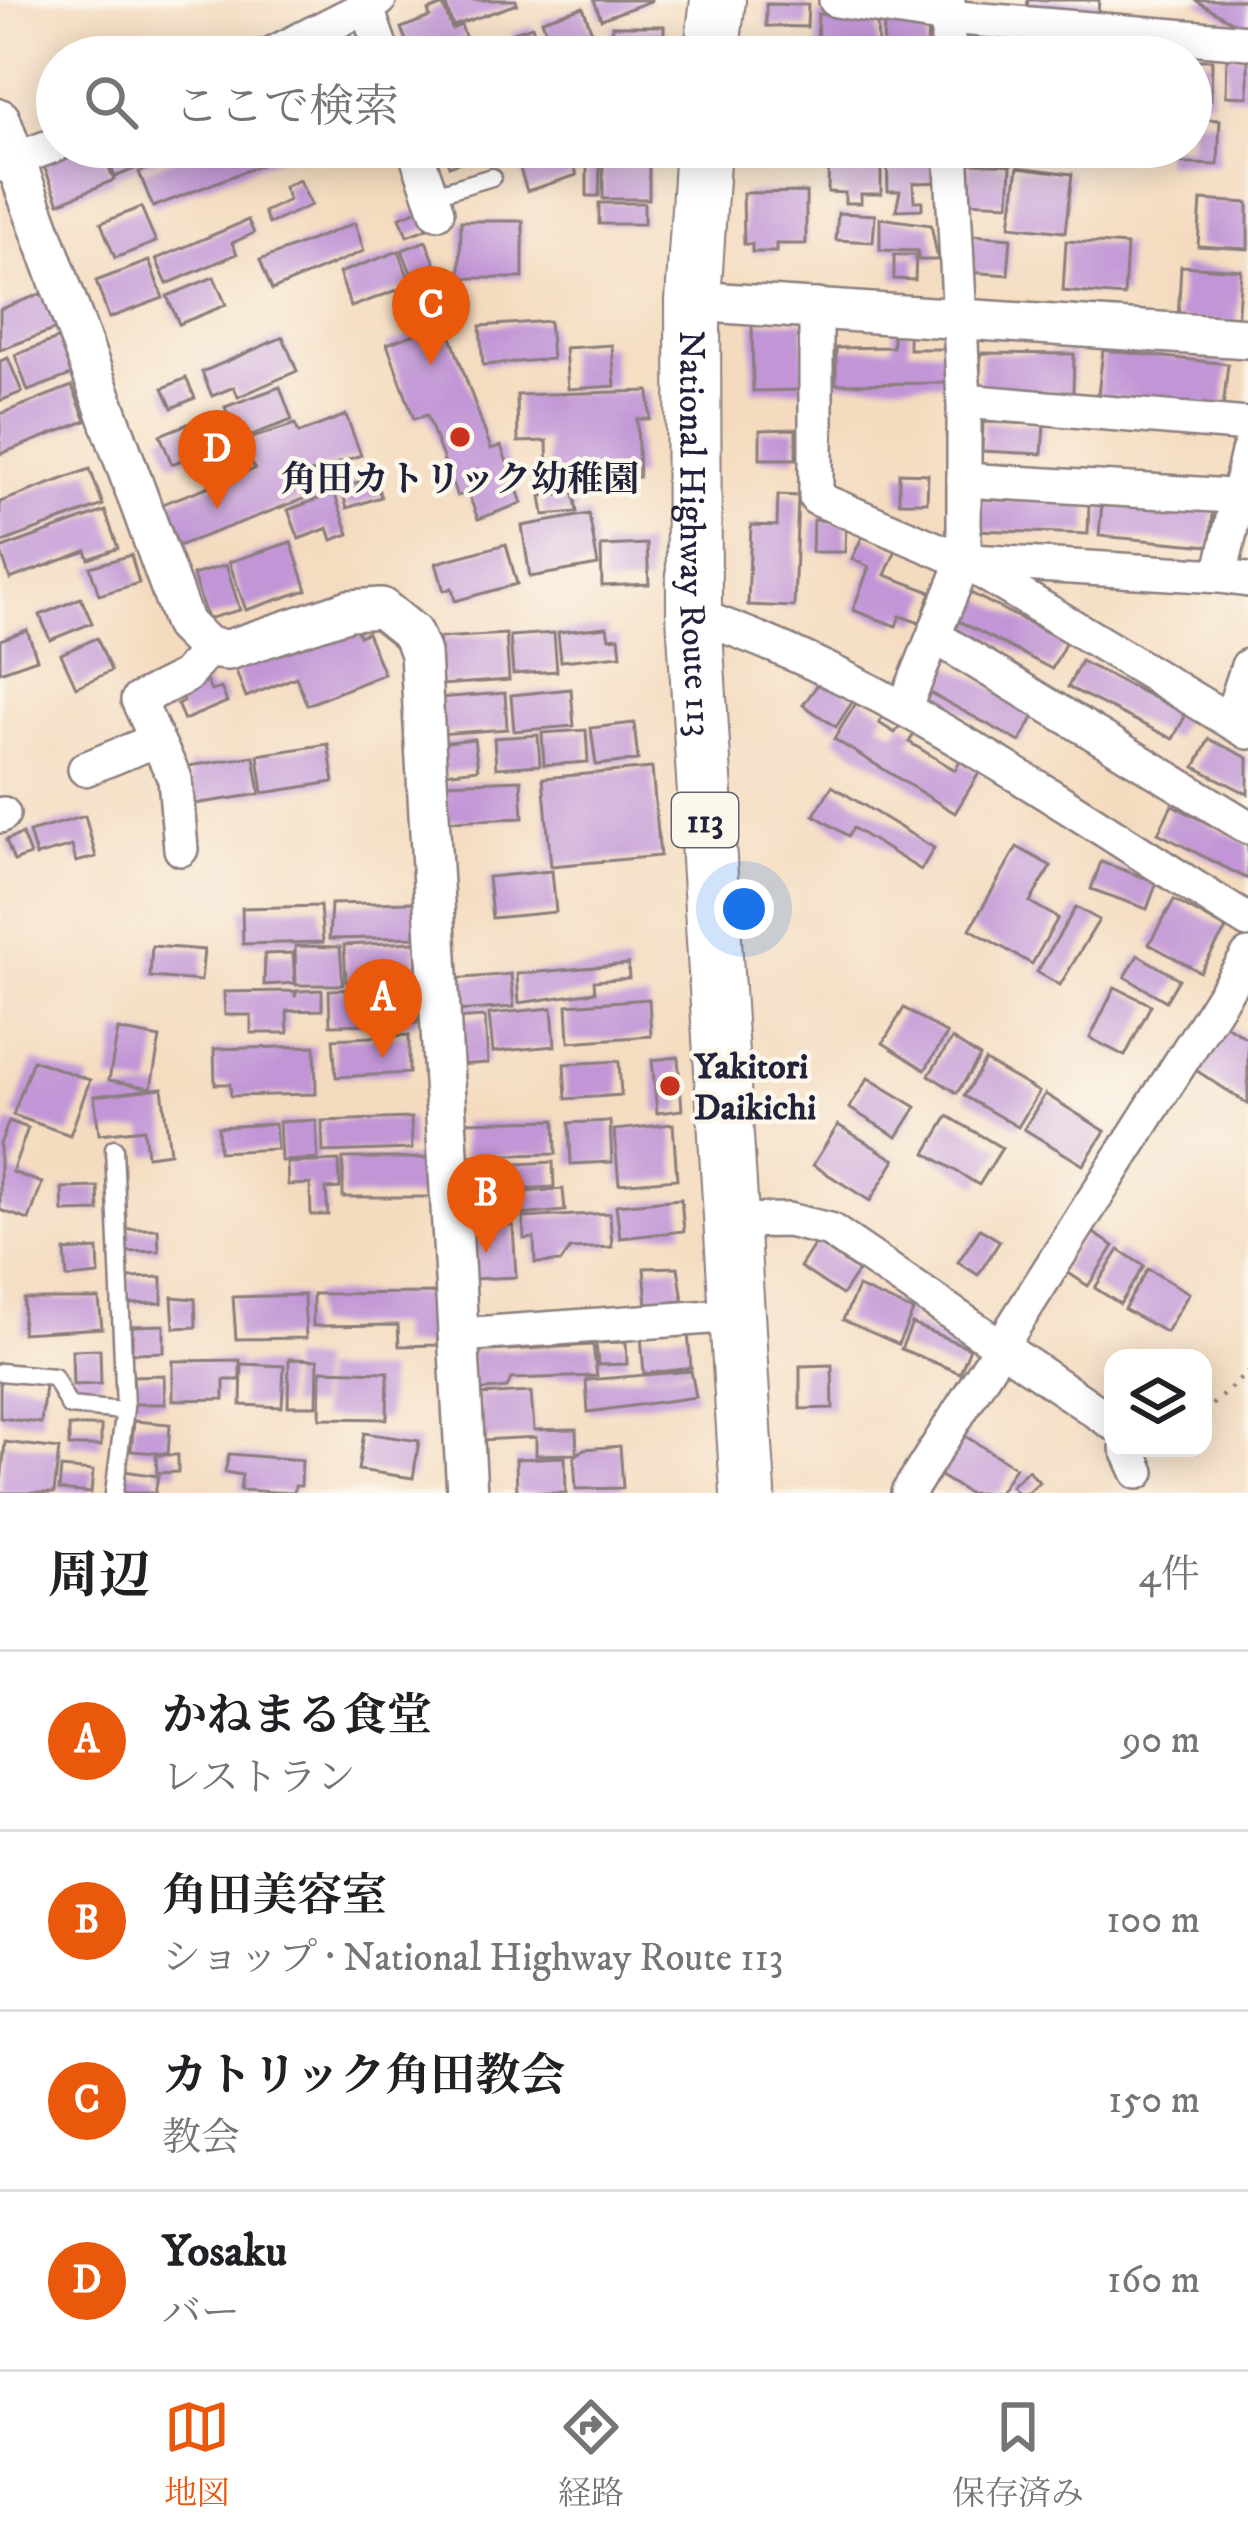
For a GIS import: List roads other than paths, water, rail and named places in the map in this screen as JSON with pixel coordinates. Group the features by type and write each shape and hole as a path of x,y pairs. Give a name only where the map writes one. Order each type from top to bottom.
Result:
{"highway":[{"path":"714,36 718,0"},
{"name":"National Highway Route 113","path":"702,168 693,302 694,615 748,1493"}],"street":[{"path":"836,0 1193,36"},
{"path":"307,36 372,3 379,36"},
{"path":"1212,38 1248,42"},
{"path":"0,118 8,162 184,624 208,648 228,650 349,610 381,608 412,633 421,652 467,1493"},
{"path":"421,168 434,204"},
{"path":"904,709 964,561 964,401 952,168"},
{"path":"693,302 816,306 1248,338"},
{"path":"816,306 817,498 964,561 1239,727 1248,666"},
{"path":"964,401 1248,425"},
{"path":"964,561 1234,578 1248,452"},
{"path":"964,480 1244,496"},
{"path":"694,615 745,632 904,709 1248,921"},
{"path":"934,635 1248,827"},
{"path":"182,849 175,779 138,700 186,676 208,648"},
{"path":"85,769 156,740"},
{"path":"908,1493 1248,956"},
{"path":"731,1221 788,1220 830,1230 1104,1417"},
{"path":"460,1334 738,1315"}],"lane":[{"path":"434,204 492,177"},
{"path":"114,1148 124,1411 114,1493"},
{"path":"0,1372 54,1377 69,1406 124,1411"}],"place":[{"name":"カトリック角田教会","path":"431,365"},
{"name":"角田カトリック幼稚園","path":"460,437"},
{"name":"Yosaku","path":"217,509"},
{"name":"かねまる食堂","path":"383,1058"},
{"name":"Yakitori Daikichi","path":"670,1086"},
{"name":"角田美容室","path":"486,1253"}]}
